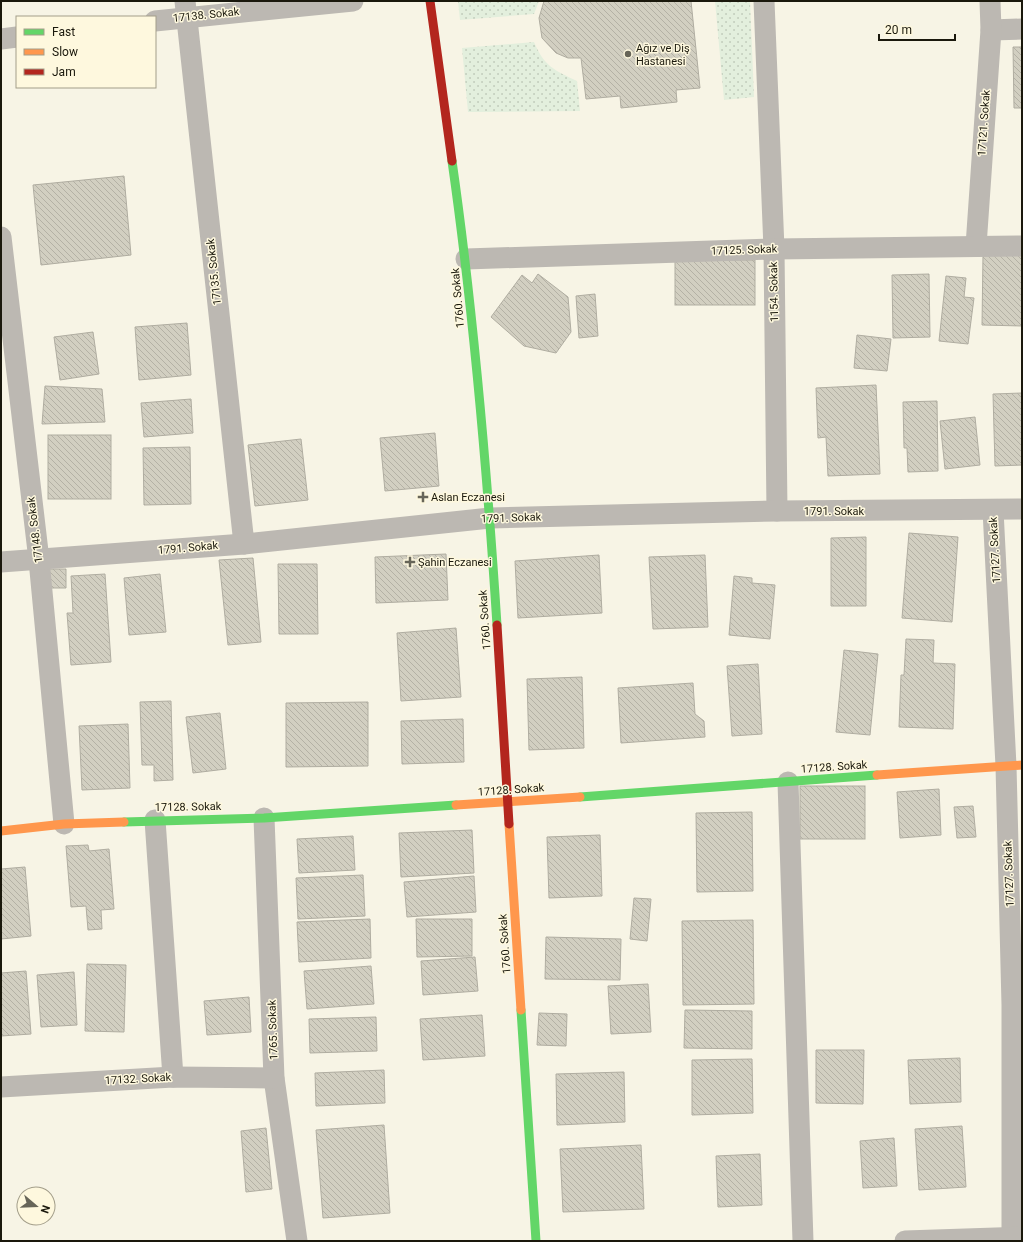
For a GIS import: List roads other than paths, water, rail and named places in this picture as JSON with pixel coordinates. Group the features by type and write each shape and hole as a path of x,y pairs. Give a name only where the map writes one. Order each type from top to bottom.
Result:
{"street":[{"name":"17138. Sokak","path":"156,21 186,9 353,1"},
{"name":"1760. Sokak","path":"430,1 466,259 490,518 536,1241"},
{"name":"1154. Sokak","path":"764,1 774,249 777,511"},
{"name":"17121. Sokak","path":"976,246 991,30 990,1"},
{"name":"17135. Sokak","path":"186,9 244,544"},
{"path":"991,30 1022,29"},
{"path":"1,39 16,37"},
{"name":"17148. Sokak","path":"1,237 7,347 38,560 64,824"},
{"name":"17125. Sokak","path":"466,259 774,249 1022,246"},
{"name":"1791. Sokak","path":"1,562 244,544 490,518 777,511 1022,509"},
{"name":"17127. Sokak","path":"993,510 1014,766 1017,1005 1016,1238"},
{"name":"17128. Sokak","path":"1,831 64,824 155,820 264,818 1014,766"},
{"path":"788,782 803,1241"},
{"name":"1765. Sokak","path":"264,818 274,1078 297,1241"},
{"path":"155,820 173,1077"},
{"name":"17132. Sokak","path":"1,1087 173,1077 274,1078"},
{"path":"905,1241 1016,1238"}],"place":[{"name":"Ağız ve Diş Hastanesi","path":"628,54"},
{"name":"Aslan Eczanesi","path":"423,497"},
{"name":"Şahin Eczanesi","path":"410,562"}]}
